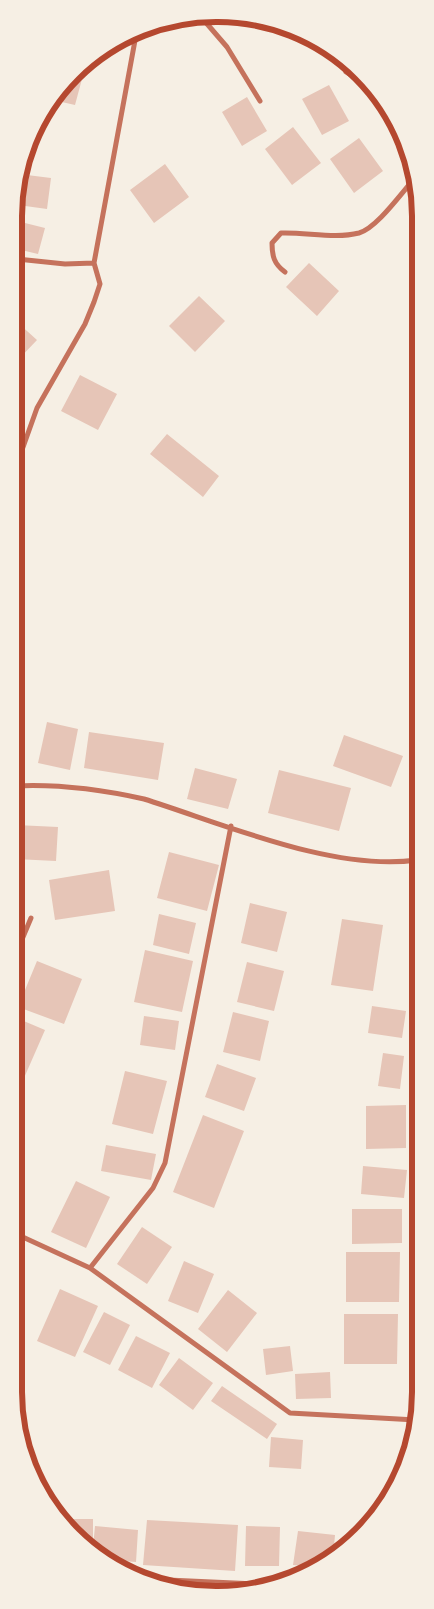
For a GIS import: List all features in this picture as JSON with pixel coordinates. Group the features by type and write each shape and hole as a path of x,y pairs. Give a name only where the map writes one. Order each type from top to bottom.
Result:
{"street":[{"path":"206,23 227,47 260,101"},
{"path":"22,451 38,408 85,324 100,284 94,263 135,41"},
{"path":"285,272 272,256 272,243 281,233 330,235 361,233 372,225 409,185"},
{"path":"22,260 65,264 94,263"},
{"path":"22,786 40,784 144,799 293,847 347,859 412,861"},
{"path":"90,1268 153,1188 165,1162 231,826"},
{"path":"22,940 32,918"},
{"path":"22,1237 90,1268 290,1413 410,1420"},
{"path":"167,1580 250,1584"}],"building":[{"path":"80,78 82,79 75,105 61,102"},
{"path":"329,85 349,121 322,135 302,99"},
{"path":"247,97 267,131 242,146 222,112"},
{"path":"293,127 321,163 292,185 265,149"},
{"path":"359,138 383,171 354,193 330,159"},
{"path":"165,164 189,197 154,223 130,190"},
{"path":"27,175 51,178 47,209 23,206"},
{"path":"22,222 45,228 38,254 22,250"},
{"path":"309,263 339,291 317,316 286,287"},
{"path":"199,296 225,321 195,352 169,326"},
{"path":"22,326 37,340 22,356"},
{"path":"80,375 117,394 98,430 61,411"},
{"path":"167,434 219,476 203,497 150,454"},
{"path":"47,722 78,729 70,770 38,763"},
{"path":"89,732 164,743 158,780 84,768"},
{"path":"344,735 403,756 391,787 333,766"},
{"path":"195,768 237,779 228,809 187,799"},
{"path":"279,770 351,788 339,831 268,813"},
{"path":"22,825 58,827 56,861 22,859"},
{"path":"169,852 219,865 207,911 157,898"},
{"path":"109,870 115,911 55,920 49,880"},
{"path":"250,903 287,912 277,952 241,943"},
{"path":"159,914 196,923 189,954 153,945"},
{"path":"342,919 383,925 373,991 331,985"},
{"path":"145,950 193,961 182,1012 134,1002"},
{"path":"37,961 82,979 64,1024 22,1008 22,997"},
{"path":"247,962 284,971 274,1011 237,1002"},
{"path":"372,1006 406,1011 402,1038 368,1033"},
{"path":"233,1012 269,1021 260,1061 223,1052"},
{"path":"144,1016 179,1021 175,1050 140,1045"},
{"path":"22,1020 45,1030 24,1078 22,1077"},
{"path":"383,1053 404,1056 400,1089 378,1086"},
{"path":"217,1064 256,1078 244,1111 205,1097"},
{"path":"125,1071 167,1081 153,1134 112,1124"},
{"path":"406,1105 406,1148 366,1149 366,1106"},
{"path":"203,1115 244,1131 214,1208 173,1192"},
{"path":"106,1145 156,1154 151,1180 101,1171"},
{"path":"363,1166 407,1170 404,1198 361,1194"},
{"path":"76,1181 110,1197 86,1248 51,1232"},
{"path":"352,1209 402,1209 402,1243 352,1244"},
{"path":"142,1227 172,1247 147,1284 117,1264"},
{"path":"346,1252 400,1252 399,1302 346,1302"},
{"path":"184,1261 214,1274 198,1313 168,1301"},
{"path":"60,1289 98,1306 75,1357 37,1341"},
{"path":"228,1290 257,1313 227,1352 198,1329"},
{"path":"104,1312 130,1325 110,1365 83,1352"},
{"path":"344,1314 398,1314 397,1364 344,1364"},
{"path":"136,1336 170,1353 152,1388 118,1370"},
{"path":"290,1346 293,1371 266,1375 263,1349"},
{"path":"179,1358 213,1383 193,1410 159,1385"},
{"path":"330,1372 331,1398 296,1399 295,1374"},
{"path":"222,1386 277,1424 267,1439 211,1401"},
{"path":"271,1437 303,1440 301,1469 269,1467"},
{"path":"70,1519 93,1519 93,1541 79,1530"},
{"path":"147,1520 238,1525 235,1571 143,1565"},
{"path":"95,1526 138,1530 136,1562 122,1561 94,1542"},
{"path":"246,1526 280,1527 279,1566 245,1566"},
{"path":"298,1531 335,1535 334,1547 325,1554 303,1566 293,1565"}]}
